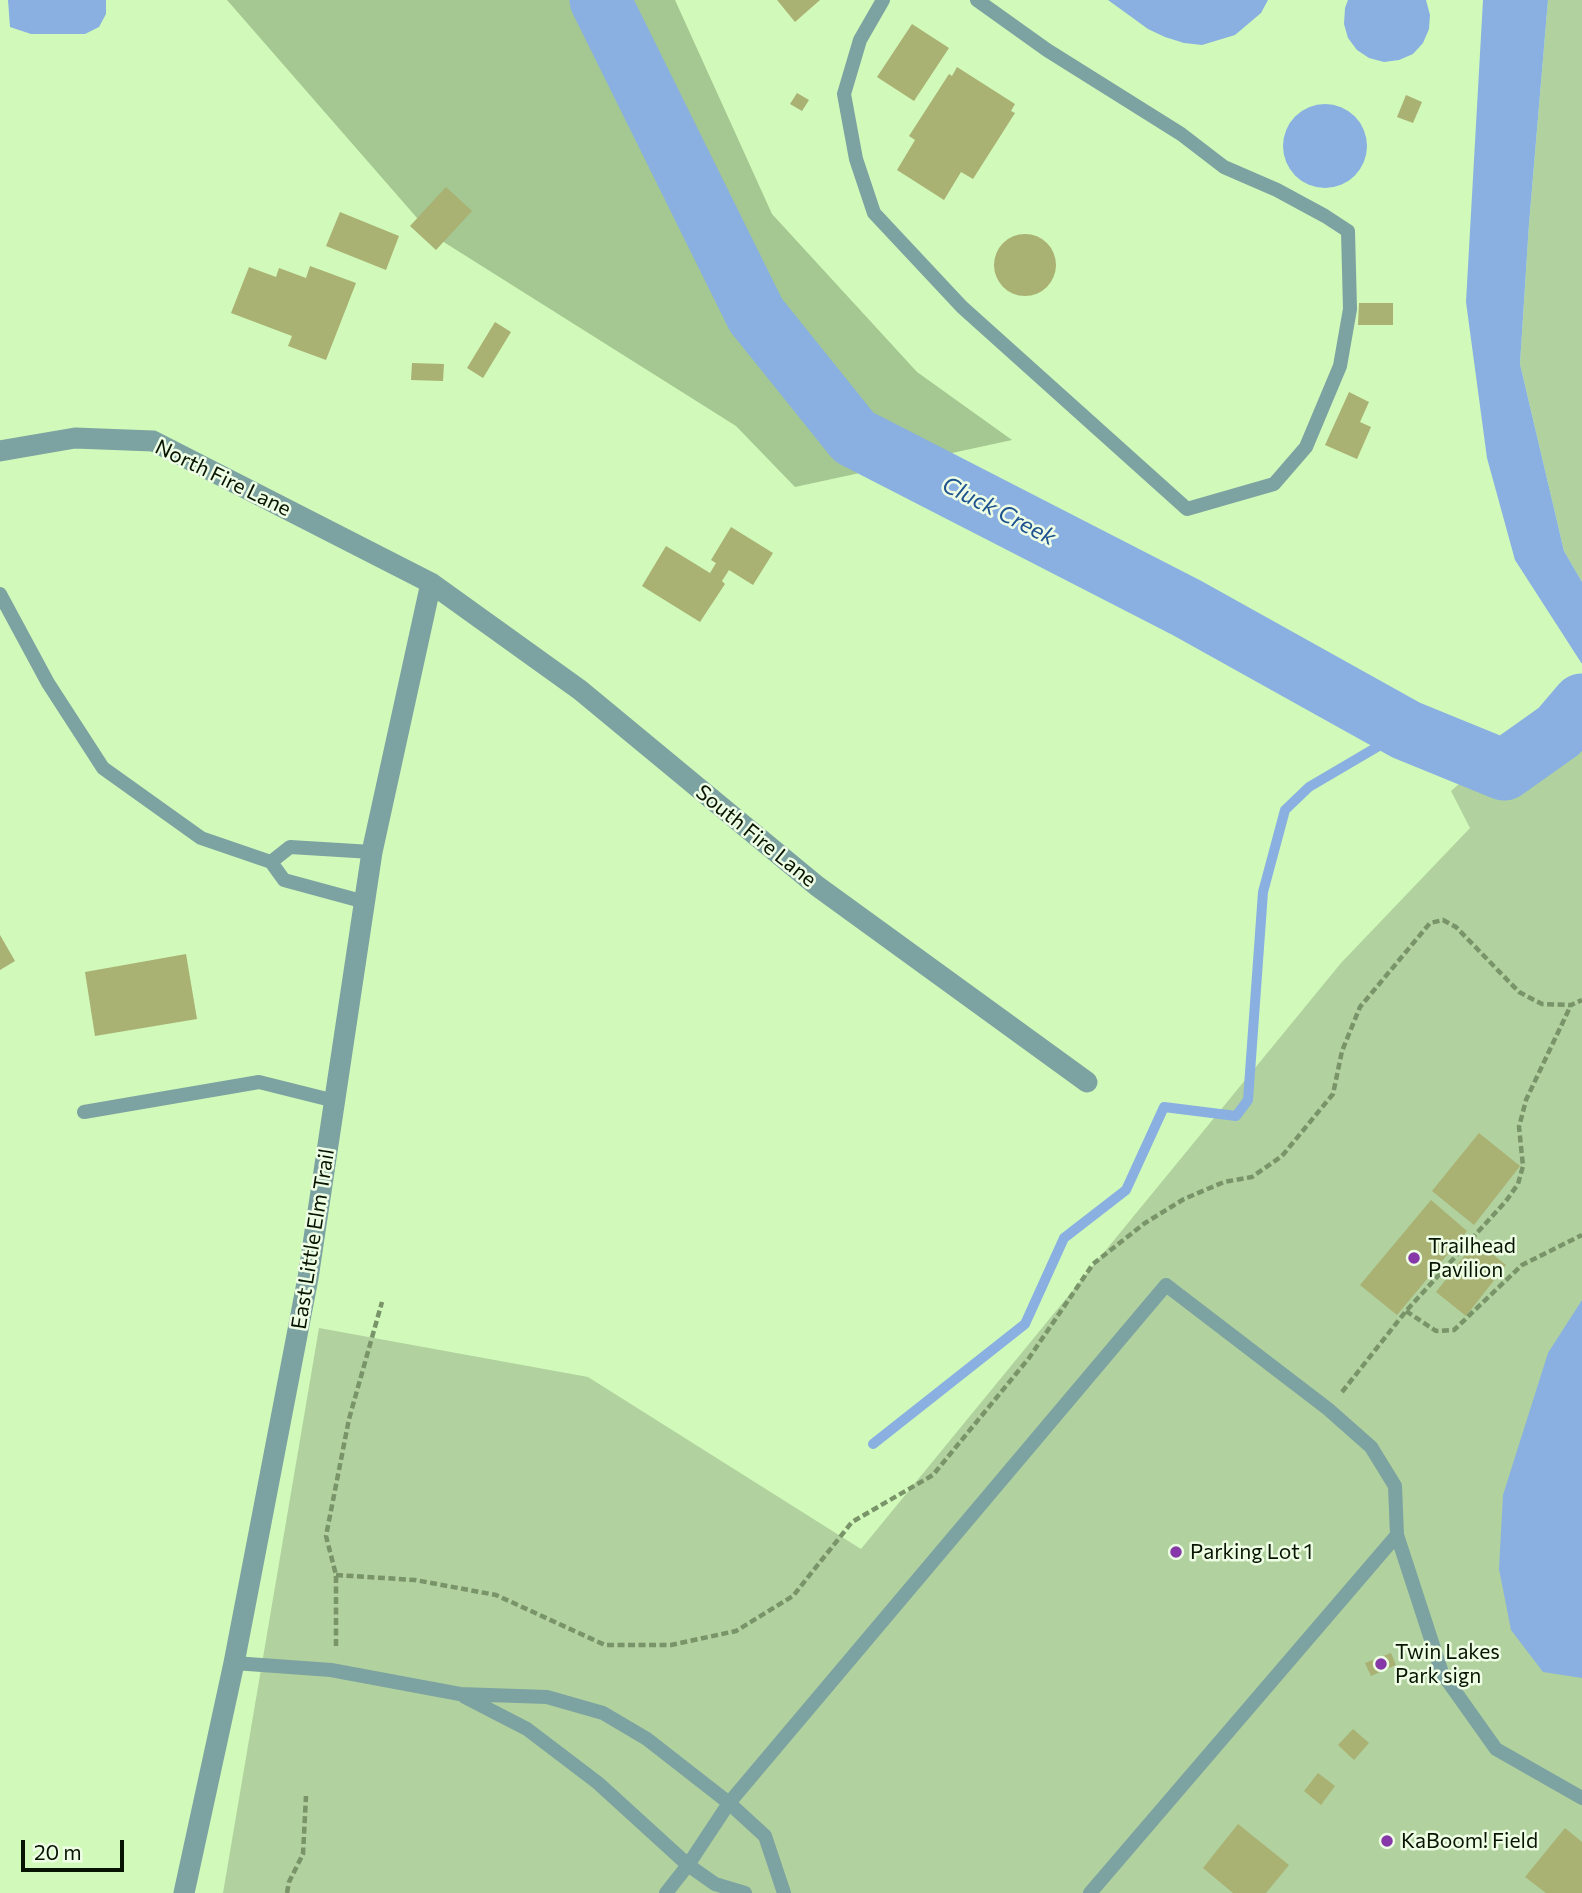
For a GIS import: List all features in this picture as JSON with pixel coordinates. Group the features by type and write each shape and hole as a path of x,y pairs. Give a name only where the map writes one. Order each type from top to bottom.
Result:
{"street":[{"name":"North Fire Lane","path":"0,451 75,438 153,441 431,583"},
{"name":"East Little Elm Trail","path":"184,1893 234,1662 309,1278 372,852 431,583"},
{"name":"South Fire Lane","path":"431,583 580,690 817,886 1087,1082"}],"lane":[{"path":"883,0 860,40 844,94 856,159 874,213 962,307 1187,509 1275,484 1306,447 1340,366 1350,309 1348,231 1277,190 1224,167 1181,134 1047,50 977,0"},
{"path":"0,594 48,682 103,768 201,838 271,862 284,880 365,902"},
{"path":"271,862 290,847 372,852"},
{"path":"84,1112 259,1082 335,1101"},
{"path":"666,1893 688,1865 729,1802 1166,1285 1328,1409 1371,1447 1395,1486 1397,1535 1442,1673 1496,1748 1582,1798"},
{"path":"1090,1893 1397,1535"},
{"path":"234,1662 331,1671 460,1694 547,1697 603,1713 647,1739 729,1802 765,1836 784,1893"},
{"path":"460,1694 527,1729 598,1783 688,1865 715,1884 745,1893"}],"path":[{"path":"336,1575 415,1580 496,1595 605,1645 671,1645 736,1631 793,1596 852,1522 933,1475 1029,1358 1093,1264 1145,1223 1184,1199 1224,1182 1252,1177 1282,1156 1333,1094 1342,1051 1360,1007 1430,923 1443,920 1456,927 1519,992 1542,1004 1571,1005 1582,1000"},
{"path":"1328,1409 1406,1311 1506,1201 1518,1184 1523,1166 1519,1128 1526,1100 1571,1005"},
{"path":"1406,1311 1436,1331 1454,1329 1522,1265 1582,1235"},
{"path":"336,1646 336,1575 326,1536 349,1419 382,1302"},
{"path":"287,1893 289,1882 303,1853 306,1796"}],"green space":[{"path":"227,0 675,0 772,214 917,372 1012,440 795,487 736,426 431,234"},
{"path":"1548,0 1582,0 1582,582 1564,551 1520,364"},
{"path":"1582,677 1582,1893 223,1893 319,1328 588,1377 861,1549 1341,963 1470,828 1451,791"}],"water":[{"path":"8,0 106,0 106,14 99,27 85,34 31,34 10,27"},
{"path":"1108,0 1268,0 1261,13 1235,35 1202,45 1184,43 1148,29"},
{"path":"1348,0 1426,0 1430,15 1429,29 1423,43 1413,54 1399,60 1384,62 1369,58 1357,50 1348,38 1344,24"},
{"path":"1483,0 1548,0 1520,364 1564,551 1582,582 1582,664 1515,560 1487,458 1466,302"},
{"path":"1325,104 1341,107 1355,116 1364,130 1367,146 1364,162 1355,176 1341,185 1325,188 1309,185 1295,176 1286,162 1283,146 1286,130 1295,116 1309,107"},
{"path":"1582,1300 1582,1678 1543,1672 1511,1630 1499,1569 1503,1495 1548,1353"}],"building":[{"path":"777,0 820,0 795,22"},
{"path":"912,24 949,48 914,101 877,77"},
{"path":"957,67 1015,104 1011,111 1015,113 973,179 961,172 944,200 897,170 915,140 909,136 949,74 952,76"},
{"path":"797,93 809,100 802,111 790,104"},
{"path":"1406,95 1422,102 1413,123 1397,117"},
{"path":"446,187 472,211 436,250 410,226"},
{"path":"340,212 399,236 386,270 326,246"},
{"path":"1025,234 1037,236 1047,243 1054,253 1054,277 1047,287 1037,294 1025,296 1013,294 1003,287 996,277 994,265 996,253 1003,243 1013,236"},
{"path":"310,266 356,283 326,360 288,346 292,336 231,313 249,267 276,277 279,268 306,278"},
{"path":"1359,303 1393,303 1393,325 1358,325"},
{"path":"495,322 511,332 483,378 467,368"},
{"path":"412,363 444,364 443,381 411,380"},
{"path":"1349,392 1369,402 1360,422 1371,427 1357,459 1325,445"},
{"path":"731,527 773,553 753,585 729,570 722,581 725,584 700,622 642,586 666,546 710,573 716,563 711,560"},
{"path":"0,935 15,961 0,970"},
{"path":"186,954 197,1019 95,1036 85,972"},
{"path":"1479,1133 1520,1166 1474,1225 1432,1191"},
{"name":"Trailhead Pavilion","path":"1431,1200 1467,1231 1397,1315 1360,1285"},
{"path":"1476,1241 1506,1265 1466,1316 1436,1292"},
{"name":"Twin Lakes Park sign","path":"1391,1653 1396,1665 1371,1676 1365,1663"},
{"path":"1353,1729 1369,1743 1354,1760 1338,1745"},
{"path":"1318,1773 1335,1786 1321,1805 1304,1791"},
{"path":"1238,1824 1289,1865 1266,1893 1233,1893 1203,1868"},
{"path":"1565,1828 1582,1842 1582,1893 1546,1893 1525,1877"}],"waterway":[{"name":"Cluck Creek","path":"600,0 756,315 854,437 1187,608 1406,730 1504,770 1559,731 1582,704"},
{"path":"873,1444 1025,1324 1064,1238 1126,1190 1164,1107 1236,1116 1248,1100 1263,892 1285,810 1309,787 1406,730"}],"place":[{"name":"Trailhead Pavilion","path":"1414,1258"},
{"name":"Parking Lot 1","path":"1176,1552"},
{"name":"Twin Lakes Park sign","path":"1381,1664"},
{"name":"KaBoom! Field","path":"1387,1841"}]}
